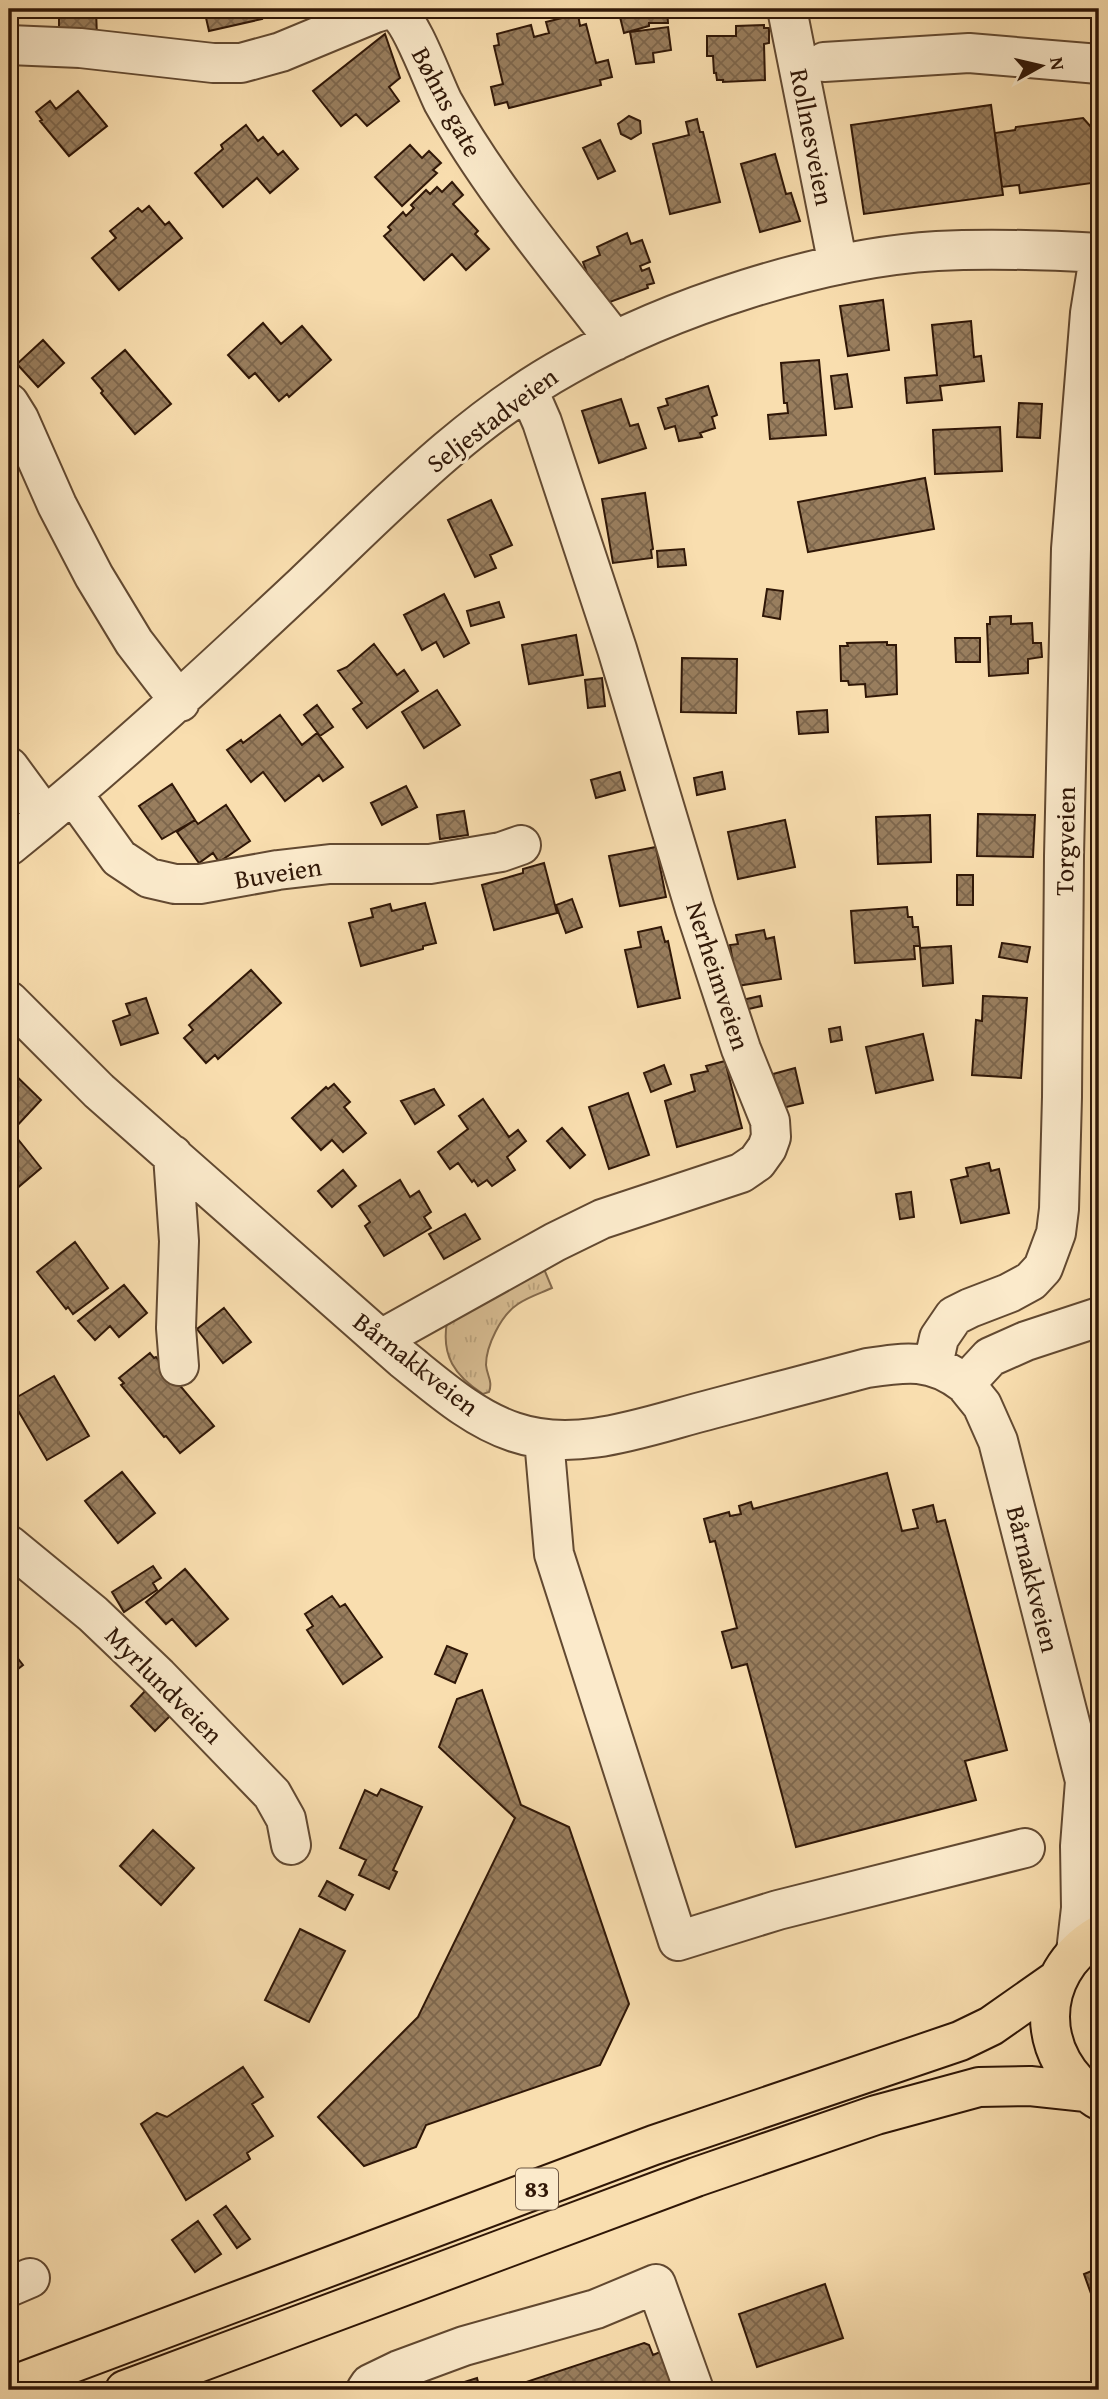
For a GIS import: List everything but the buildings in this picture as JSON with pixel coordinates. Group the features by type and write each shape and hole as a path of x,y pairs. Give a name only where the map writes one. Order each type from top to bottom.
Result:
{"highway":[{"name":"83","path":"1078,1956 1049,2011 1052,2042 1063,2067 1093,2096"},
{"name":"83","path":"10,2390 19,2383 654,2145 960,2041 991,2026 1078,1956"},
{"name":"83","path":"125,2390 696,2177 887,2112 979,2087 1030,2086 1093,2096"}],"street":[{"name":"Rollnesveien","path":"786,9 838,265"},
{"name":"Bøhns gate","path":"9,45 80,48 213,63 241,63 281,52 375,13 389,10 398,13 409,28 442,99 479,163 615,341"},
{"path":"824,62 969,53 1099,64"},
{"name":"Seljestadveien","path":"9,846 180,702 426,469 470,431 567,365 674,315 728,296 838,265 935,251 1024,250 1099,255"},
{"name":"Torgveien","path":"949,1375 939,1338 954,1316 1031,1281 1043,1268 1056,1233 1062,1097 1071,549 1090,313 1099,255"},
{"name":"Nerheimveien","path":"381,1339 555,1242 602,1219 741,1173 757,1162 771,1137 767,1108 741,1048 695,909 617,649 542,422 528,390"},
{"path":"9,403 93,576 134,642 180,702"},
{"name":"Buveien","path":"9,768 59,805 120,858 149,878 175,884 200,884 330,864 430,864 501,852 521,845"},
{"name":"Bårnakkveien","path":"9,1001 99,1091 381,1339 452,1398 486,1420 514,1432 544,1439 576,1440 623,1432 867,1368 903,1362 949,1375 982,1405 998,1441 1092,1794 1080,1846 1082,1908 1078,1956"},
{"path":"173,1155 179,1241 176,1328 178,1366"},
{"path":"949,1375 1026,1341 1099,1317"},
{"path":"544,1439 554,1554 678,1941 778,1910 1025,1848"},
{"name":"Myrlundveien","path":"9,1545 93,1614 158,1676 272,1794 286,1819 290,1845"},
{"path":"366,2390 370,2385 399,2370 464,2346 596,2309 656,2284 694,2390"}],"green space":[{"path":"544,1269 552,1288 518,1304 506,1315 489,1349 486,1365 490,1388 489,1392 483,1394 465,1380 452,1364 446,1345 447,1322"}]}
